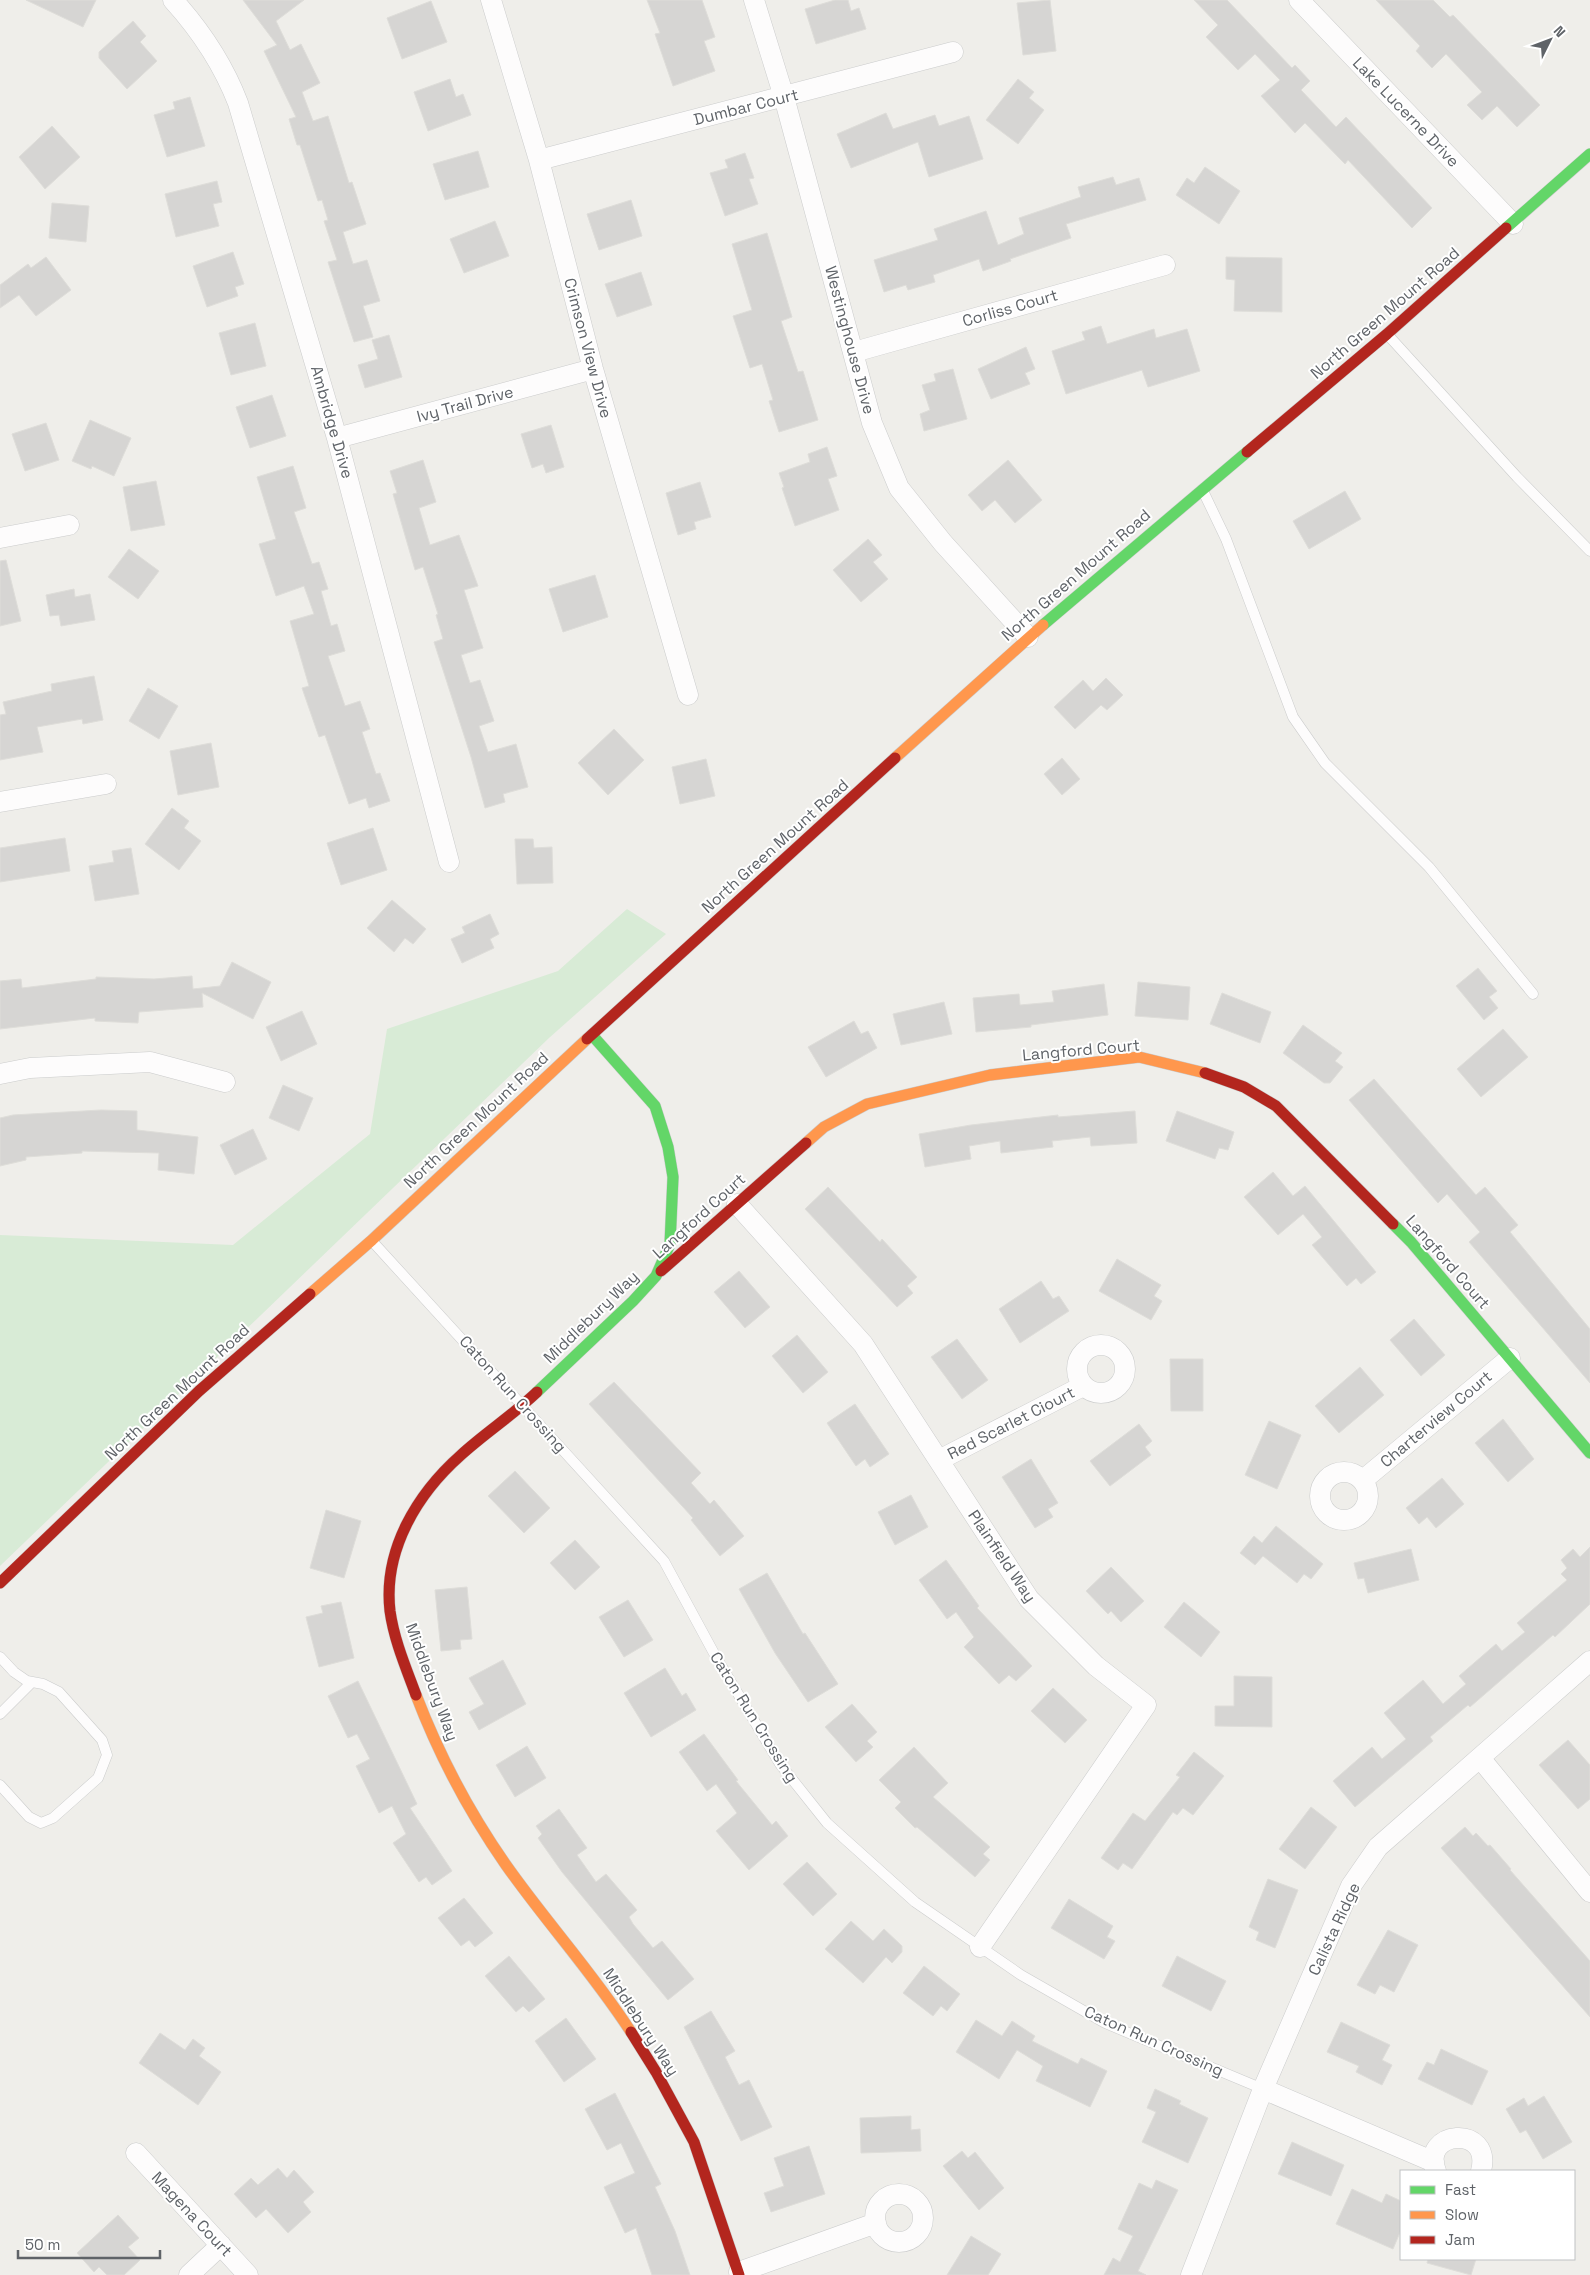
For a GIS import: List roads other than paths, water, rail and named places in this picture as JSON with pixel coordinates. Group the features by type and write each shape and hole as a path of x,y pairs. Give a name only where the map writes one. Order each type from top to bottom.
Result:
{"street":[{"name":"Ambridge Drive","path":"173,0 212,49 227,76 238,103 337,438 449,862"},
{"name":"Crimson View Drive","path":"492,0 539,160 593,369 688,695"},
{"name":"Westinghouse Drive","path":"754,0 784,98 872,424 899,488 943,543 1028,637"},
{"name":"Lake Lucerne Drive","path":"1299,0 1513,224"},
{"name":"Dumbar Court","path":"539,160 784,98 953,52"},
{"name":"North Green Mount Road","path":"0,1583 199,1391 372,1240 592,1035 1028,637 1386,334 1513,224 1590,154"},
{"name":"Corliss Court","path":"854,352 1166,265"},
{"name":"Ivy Trail Drive","path":"337,438 593,369"},
{"path":"0,538 69,525"},
{"path":"0,802 106,784"},
{"name":"Middlebury Way","path":"592,1035 655,1106 668,1147 673,1177 670,1244 656,1276 633,1301 523,1405 461,1455 432,1484 411,1514 397,1546 390,1578 390,1611 398,1646 427,1724 463,1799 506,1865 609,1998 656,2072 694,2142 739,2274"},
{"name":"Langford Court","path":"656,1276 824,1127 868,1104 990,1075 1139,1057 1196,1070 1244,1087 1276,1106 1411,1242 1590,1453"},
{"path":"0,1074 30,1068 150,1062 224,1082"},
{"name":"Plainfield Way","path":"737,1204 863,1344 1029,1599 1096,1666 1146,1705 980,1947"},
{"name":"Charterview Court","path":"1363,1480 1510,1358"},
{"name":"Red Scarlet Ciourt","path":"939,1460 1083,1386"},
{"name":"Calista Ridge","path":"1191,2275 1263,2089 1352,1886 1378,1847 1590,1661"},
{"path":"1480,1758 1590,1892"},
{"path":"1263,2089 1435,2166 1435,2152 1446,2140 1456,2137 1465,2138 1477,2145 1481,2151 1483,2160 1481,2170"},
{"name":"Magena Court","path":"136,2153 248,2275"},
{"path":"739,2274 876,2223"},
{"path":"189,2275 221,2245"}],"lane":[{"path":"1386,334 1517,477 1590,551"},
{"path":"1202,490 1226,539 1293,717 1325,763 1429,867 1533,994"},
{"name":"Caton Run Crossing","path":"372,1240 664,1561 716,1657 780,1764 827,1823 914,1902 1021,1975 1105,2023 1263,2089"},
{"path":"0,1657 14,1672 27,1681 43,1684 59,1692 102,1740 107,1755 98,1778 53,1818 41,1823 30,1817 0,1785"},
{"path":"0,1714 32,1682"}]}
